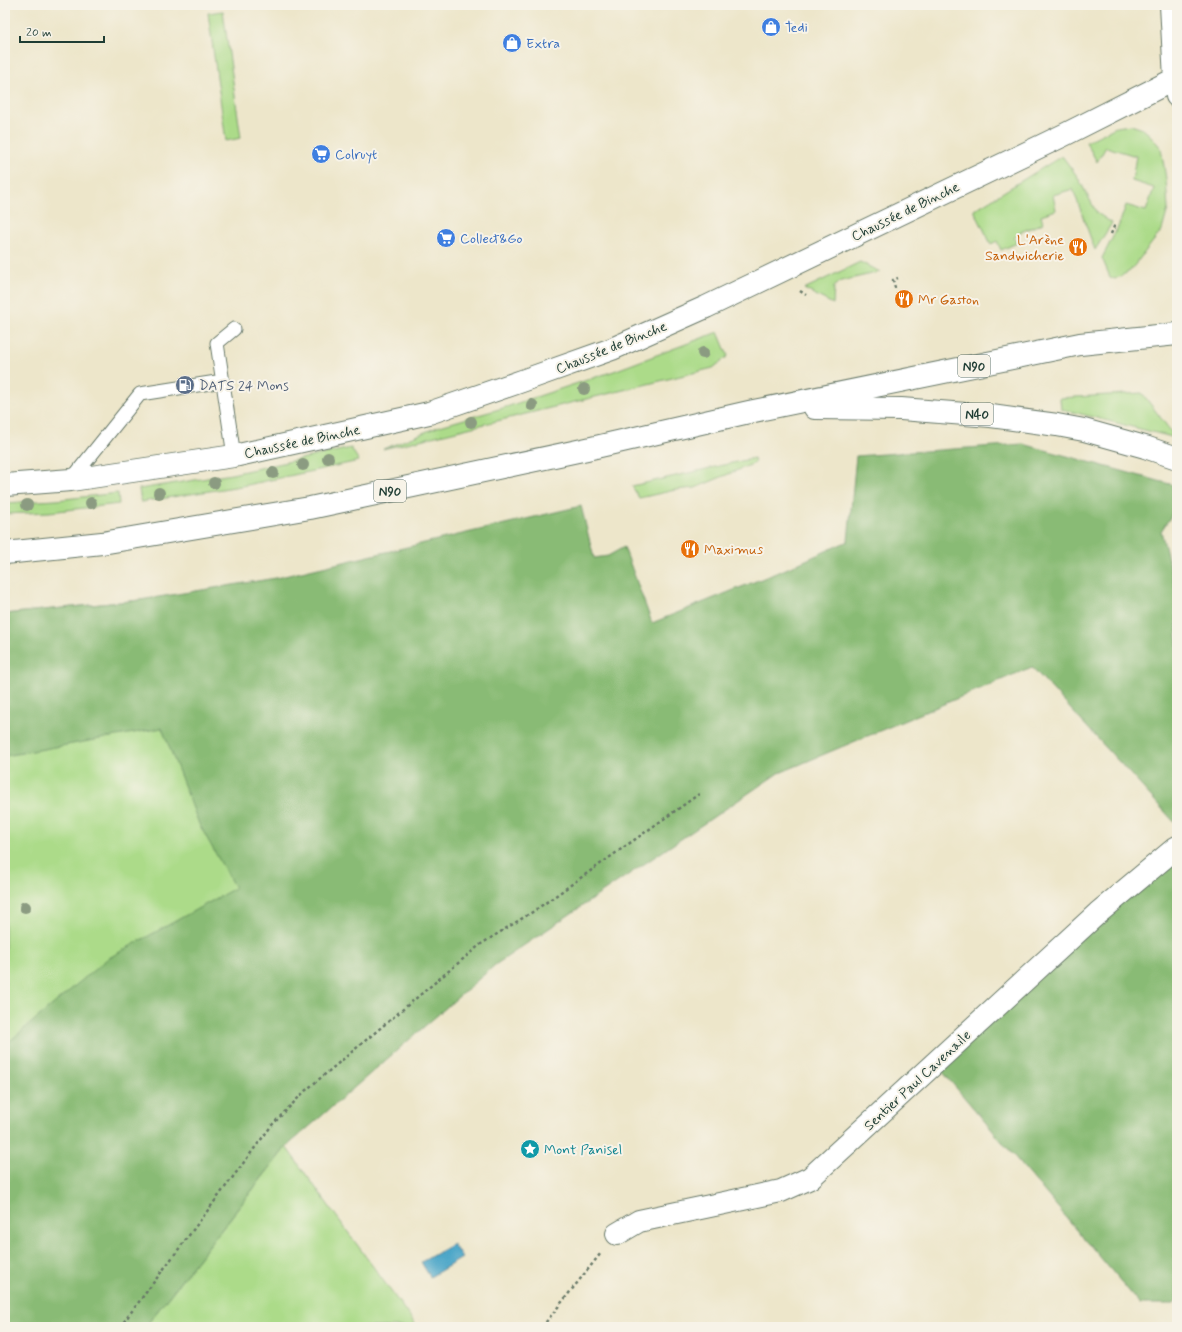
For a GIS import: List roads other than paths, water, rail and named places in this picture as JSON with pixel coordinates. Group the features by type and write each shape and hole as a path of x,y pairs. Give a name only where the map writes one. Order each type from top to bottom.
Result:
{"street":[{"path":"1171,5 1176,88"},
{"name":"Chaussée de Binche","path":"5,484 71,480 234,456 428,413 612,349 706,307 1064,135 1176,88"},
{"name":"N90","path":"5,553 102,543 310,508 587,449 772,407 1080,344 1177,334"},
{"name":"N40","path":"772,407 901,409 991,416 1084,430 1145,447 1177,458"},
{"name":"Sentier Paul Cavenaile","path":"617,1234 639,1221 781,1191 810,1178 1098,913 1177,847"}],"lane":[{"path":"234,329 217,343 234,456"},
{"path":"71,480 140,394 223,381"}],"water":[{"path":"453,1244 462,1258 430,1277 421,1262"}],"place":[{"name":"Tedi","path":"771,27"},
{"name":"Extra","path":"512,43"},
{"name":"Colruyt","path":"321,154"},
{"name":"Collect&Go","path":"446,238"},
{"name":"L'Arène Sandwicherie","path":"1078,247"},
{"name":"Mr Gaston","path":"904,299"},
{"name":"DATS 24 Mons","path":"185,385"},
{"name":"Maximus","path":"690,549"},
{"name":"Mont Panisel","path":"530,1149"}]}
